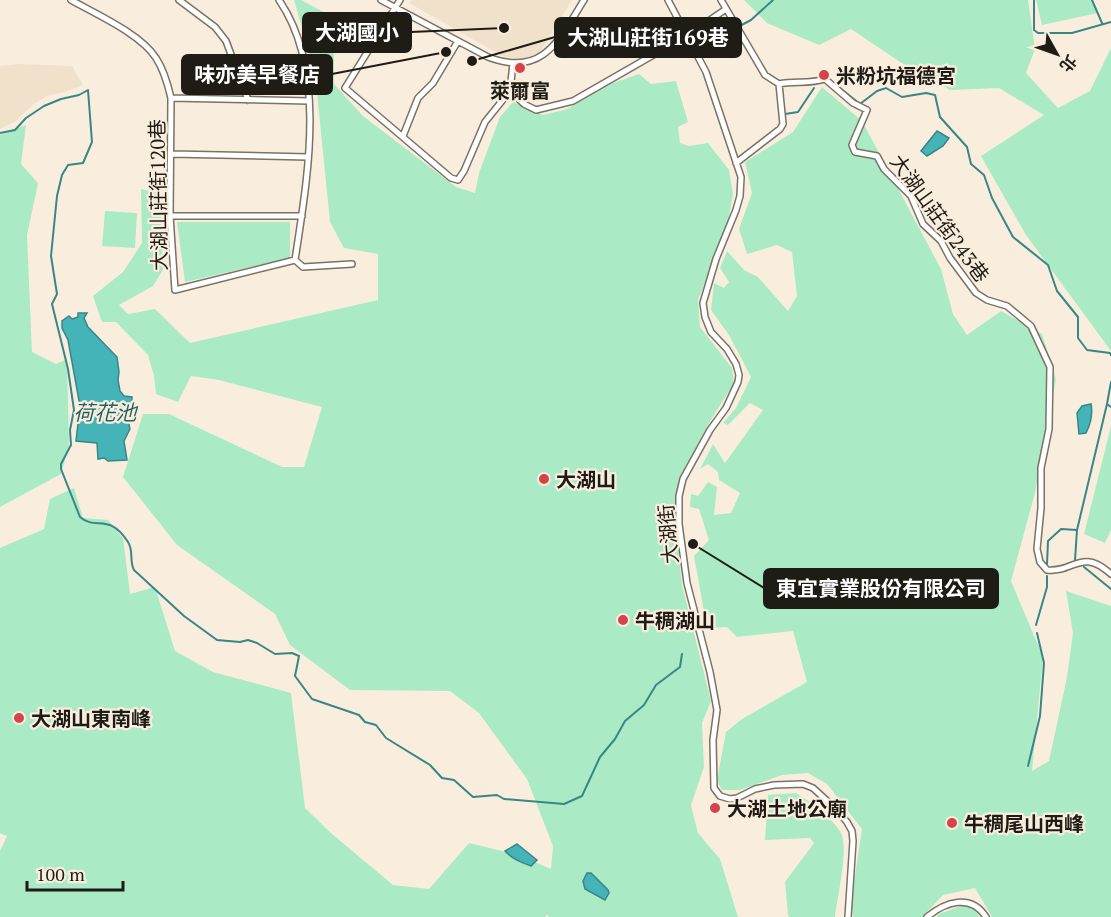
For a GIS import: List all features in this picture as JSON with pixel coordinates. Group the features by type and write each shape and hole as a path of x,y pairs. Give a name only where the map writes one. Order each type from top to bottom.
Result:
{"street":[{"name":"大湖山莊街120巷","path":"71,0 131,34 156,57 167,82 171,98 170,216 175,290 295,260 303,267 352,264"},
{"path":"179,0 215,27 226,41 248,100"},
{"path":"279,0 298,38 307,76 309,101 310,128 306,190 295,260"},
{"path":"381,0 489,57 513,63 529,62 550,51 584,0"},
{"path":"400,0 345,88 451,178 458,180 485,122 510,91 513,63"},
{"path":"668,0 706,72 736,163 780,129 783,124 780,84 765,75 721,0"},
{"path":"510,91 524,104 536,110 573,100 688,35 726,9"},
{"path":"402,136 418,98 433,83 458,41"},
{"name":"大湖山莊街243巷","path":"780,84 792,81 815,83 825,79 853,104 867,110 852,145 855,152 877,156 884,169 911,196 923,224 941,241 950,258 976,293 987,300 1007,306 1031,326 1051,374 1049,429 1041,468 1040,532 1037,549 1040,562 1047,570 1056,571 1076,562 1090,562 1103,567 1111,574"},
{"path":"171,98 309,101"},
{"path":"172,154 308,157"},
{"name":"大湖街","path":"736,163 741,177 740,196 716,259 703,303 711,332 727,349 740,375 726,408 710,430 683,479 679,496 679,524 687,583 710,672 717,710 713,740 714,788 720,796 730,799 755,789 802,783 813,788 825,798 847,822 852,831 848,917"},
{"path":"170,216 302,216"},
{"path":"927,917 946,905 962,902 976,906 986,917"}],"shaded area":[{"path":"412,0 572,0 540,52 526,58 511,58 502,56 409,3"},
{"path":"19,64 72,66 83,85 47,96 34,104 16,121 0,129 0,66"}],"green space":[{"path":"294,0 301,0 361,32 340,48 334,48 334,84 363,116 456,187 475,193 479,173 500,117 513,102 543,115 567,109 613,83 639,74 651,84 676,81 688,122 678,127 680,143 689,146 708,143 729,170 733,194 728,222 698,300 700,327 732,368 734,383 685,467 674,510 682,585 711,701 702,723 704,767 691,805 698,833 720,859 738,917 549,917 547,915 545,917 0,917 0,851 7,836 0,833 0,548 44,529 50,499 74,488 83,518 108,520 123,538 130,594 155,587 175,651 213,672 291,693 305,808 393,885 429,889 469,843 518,855 551,869 553,846 527,779 479,713 450,691 350,690 290,645 275,614 177,545 123,477 143,414 169,414 282,467 304,467 322,407 219,380 191,376 178,402 156,394 148,355 116,322 102,322 93,296 123,272 142,243 141,189 160,194 163,270 153,286 119,305 128,314 155,309 190,343 378,300 378,254 344,248 330,222 315,73"},
{"path":"744,0 1028,0 1035,49 1026,73 1058,108 1090,91 1111,48 1111,351 1026,235 981,156 1044,115 999,88 950,90 900,62 851,29 819,45 767,23"},
{"path":"1036,0 1093,0 1098,13 1042,25"},
{"path":"822,87 862,121 941,269 953,314 967,335 1001,311 1042,334 1056,379 1035,493 1011,581 1043,657 1032,771 1049,761 1067,677 1073,633 1066,591 1111,606 1111,917 992,917 975,888 943,895 922,917 853,917 851,901 862,829 827,784 808,773 782,775 740,790 722,790 717,780 726,732 742,719 807,682 793,631 737,637 727,627 707,628 694,556 709,540 699,509 690,507 691,494 698,496 708,482 717,487 714,515 731,513 740,493 719,480 718,472 708,464 700,469 713,444 725,463 763,410 750,403 728,425 723,423 736,408 751,377 729,335 711,310 714,283 724,288 729,282 720,268 727,251 744,270 758,277 788,311 797,296 792,252 777,245 747,254 739,229 752,193 745,162 793,132"},
{"path":"26,125 21,164 38,183 27,235 32,352 56,364 67,359 69,446 61,474 0,507 0,135"},
{"path":"105,211 137,213 135,248 102,246"},
{"path":"177,222 290,222 290,258 185,282"},
{"path":"1111,426 1111,530 1105,543 1084,534"},
{"path":"796,793 827,816 841,833 844,850 835,917 789,917 788,915 785,882 814,843 810,838 765,840 768,795"},
{"path":"966,904 976,910 979,917 936,917 939,914"}],"water":[{"path":"937,131 949,138 943,146 927,156 921,151"},
{"name":"荷花池","path":"78,313 87,313 84,318 88,327 117,357 120,391 124,396 132,397 130,429 124,441 127,460 98,459 97,443 76,441 80,406 68,340 62,328 62,321 69,316 72,319 78,317"},
{"path":"1091,404 1090,423 1086,433 1079,434 1077,413 1082,406"},
{"path":"517,844 537,860 531,866 505,851"},
{"path":"587,873 591,873 608,890 609,893 605,900 585,889 583,881"}],"waterway":[{"path":"738,27 751,20 773,0"},
{"path":"1034,0 1034,30 1038,33 1072,33 1111,22"},
{"path":"1092,0 1102,23"},
{"path":"835,84 860,104 877,91 886,88 902,97 926,93 935,95 940,117 967,147 971,164 984,175 992,198 1013,237 1048,265 1057,291 1078,317 1078,338 1087,350 1111,355"},
{"path":"785,114 798,112 814,88"},
{"path":"0,133 15,130 26,118 44,106 88,90 92,142 83,163 68,165 62,175 57,196 51,256 57,294 52,304 68,369 74,410 70,430 71,445 61,464 61,469 80,517 92,523 115,527 130,545 134,570 184,616 217,640 240,642 248,640 275,654 292,653 299,656 295,676 312,699 359,715 365,722 376,725 386,738 430,765 442,778 454,780 473,797 497,795 504,799 564,804 582,796 600,757 615,739 625,721 644,705 656,685 680,667 682,654"},
{"path":"1111,382 1107,404 1111,407"},
{"path":"1075,560 1077,530 1107,404"},
{"path":"1047,564 1048,541 1061,529 1077,530"},
{"path":"1084,567 1111,589"},
{"path":"1036,625 1047,587 1047,576"},
{"path":"1028,766 1040,716 1044,663 1037,633"}],"place":[{"name":"大湖國小","path":"504,28"},
{"name":"味亦美早餐店","path":"446,52"},
{"name":"大湖山莊街169巷","path":"472,61"},
{"name":"萊爾富","path":"520,68"},
{"name":"米粉坑福德宮","path":"824,75"},
{"name":"大湖山","path":"544,479"},
{"name":"東宜實業股份有限公司","path":"693,544"},
{"name":"牛稠湖山","path":"623,620"},
{"name":"大湖山東南峰","path":"19,718"},
{"name":"大湖土地公廟","path":"715,808"},
{"name":"牛稠尾山西峰","path":"952,823"}]}
